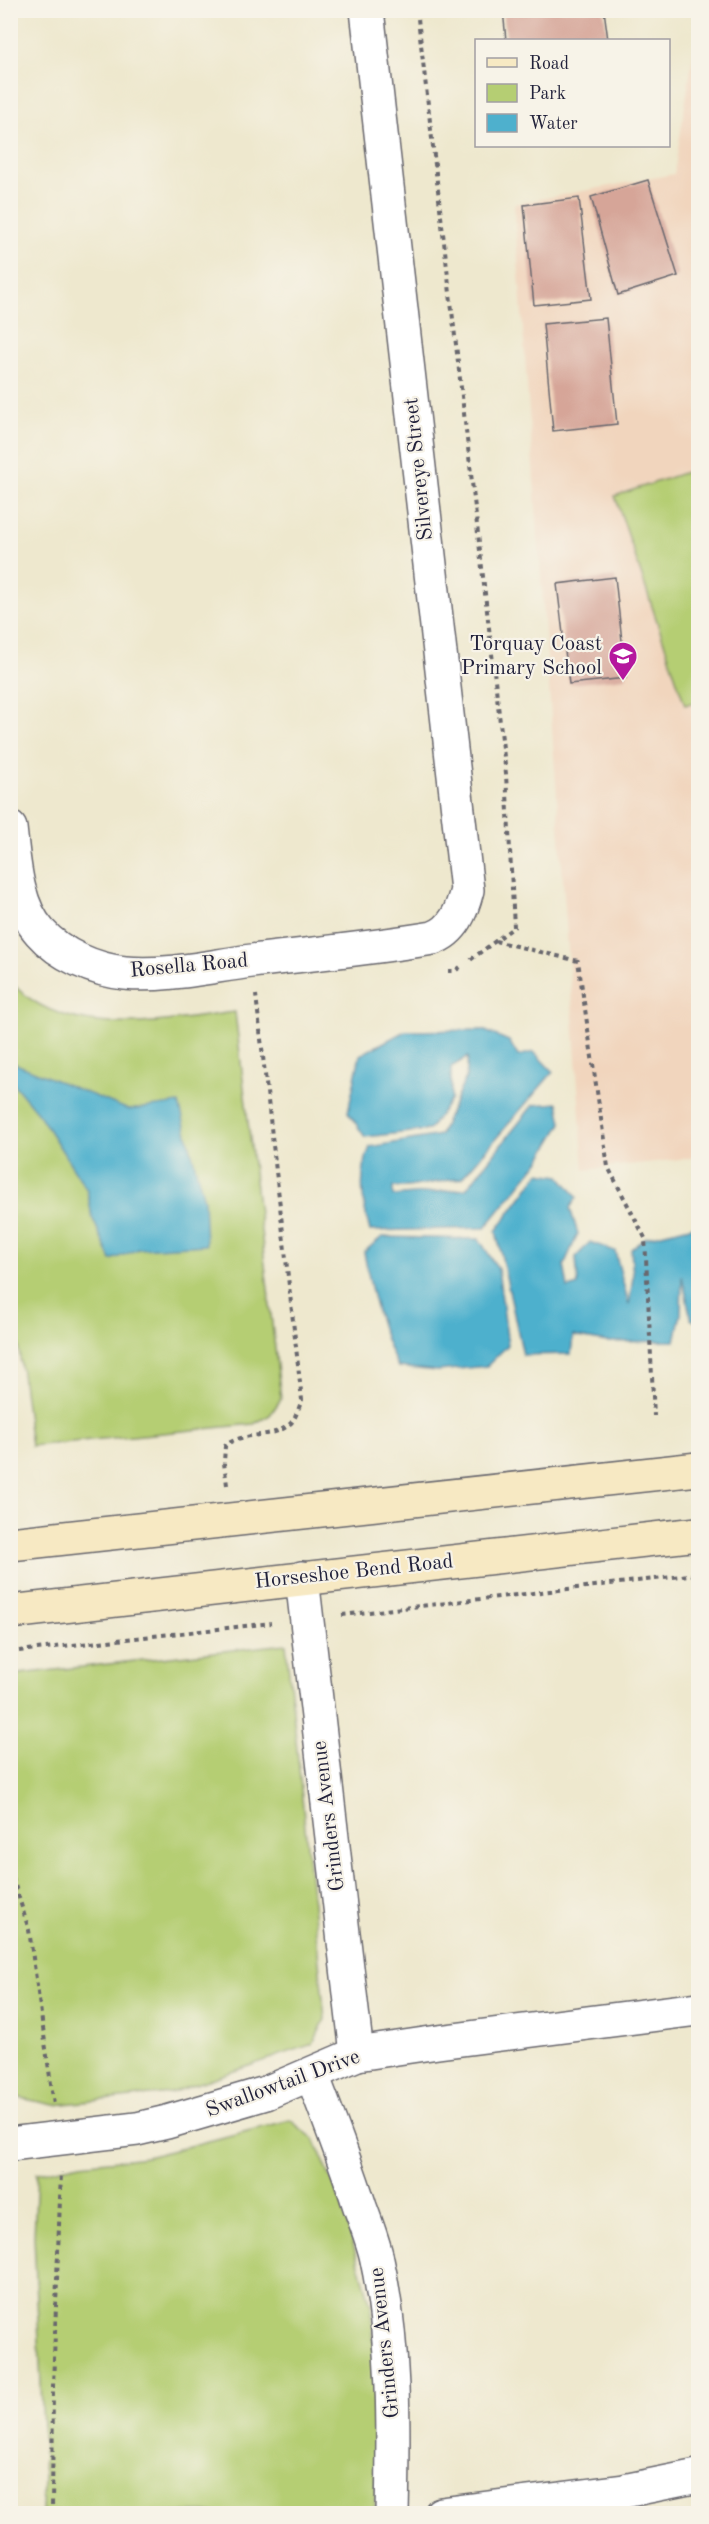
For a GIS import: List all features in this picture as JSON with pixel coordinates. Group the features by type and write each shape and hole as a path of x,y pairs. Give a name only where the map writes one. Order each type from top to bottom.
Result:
{"street":[{"name":"Silvereye Street","path":"367,10 466,890 463,906 452,925"},
{"name":"Rosella Road","path":"10,828 15,866 24,904 40,932 65,952 92,965 125,973 173,971 417,940 442,935 452,925"},
{"path":"10,1544 699,1469"},
{"name":"Horseshoe Bend Road","path":"10,1612 699,1534"},
{"name":"Grinders Avenue","path":"302,1578 357,2054"},
{"name":"Swallowtail Drive","path":"10,2144 167,2122 266,2093 357,2054 699,2009"},
{"name":"Grinders Avenue","path":"312,2075 376,2253 386,2311 392,2368 394,2435 392,2514"},
{"path":"441,2514 624,2491 699,2476"}],"path":[{"path":"495,941 578,961 608,1167 645,1238 654,1416"},
{"path":"224,1463 225,1446 233,1438 268,1434 291,1422 302,1400 255,989"},
{"path":"10,1652 699,1574"},
{"path":"10,1869 29,1930 62,2178 53,2386 52,2514"}],"shaded area":[{"name":"Torquay Coast Primary School","path":"698,25 698,1157 584,1170 514,204 674,174"}],"green space":[{"path":"698,468 698,701 685,705 615,496"},
{"path":"10,981 33,1001 58,1013 86,1020 116,1023 147,1022 235,1012 281,1399 270,1415 254,1424 31,1446 10,1277"},
{"path":"286,1644 325,2019 313,2044 170,2093 54,2105 16,2097 10,2087 11,1675"},
{"path":"290,2120 314,2139 341,2202 372,2309 377,2402 375,2513 42,2513 44,2448 34,2237 37,2173 80,2164 147,2157"}],"water":[{"path":"483,1030 509,1041 518,1056 534,1052 553,1072 462,1178 408,1187 393,1187 393,1196 466,1189 533,1105 558,1103 562,1123 540,1160 485,1228 370,1231 362,1189 364,1168 370,1147 440,1135 466,1077 468,1057 451,1067 451,1099 429,1130 365,1137 348,1112 360,1055 405,1031"},
{"path":"11,1062 129,1110 179,1103 204,1200 206,1245 139,1249 111,1260 92,1217 87,1190 40,1116 11,1081"},
{"path":"539,1173 560,1176 577,1197 570,1208 578,1234 564,1265 568,1288 578,1285 576,1257 590,1242 615,1251 629,1305 633,1277 631,1249 645,1238 698,1225 698,1323 691,1319 682,1276 681,1314 675,1341 607,1342 573,1336 571,1354 523,1355 496,1231"},
{"path":"382,1237 479,1239 498,1269 508,1345 487,1366 438,1371 398,1367 377,1311 364,1252"}],"building":[{"path":"503,10 604,10 608,39 506,39"},
{"path":"648,180 678,276 618,295 591,197"},
{"path":"579,198 591,299 534,305 524,205"},
{"path":"698,223 698,274 695,273"},
{"path":"606,318 617,424 553,431 543,324"},
{"path":"615,577 626,678 569,684 557,584"}],"place":[{"name":"Torquay Coast Primary School","path":"623,682"}]}
